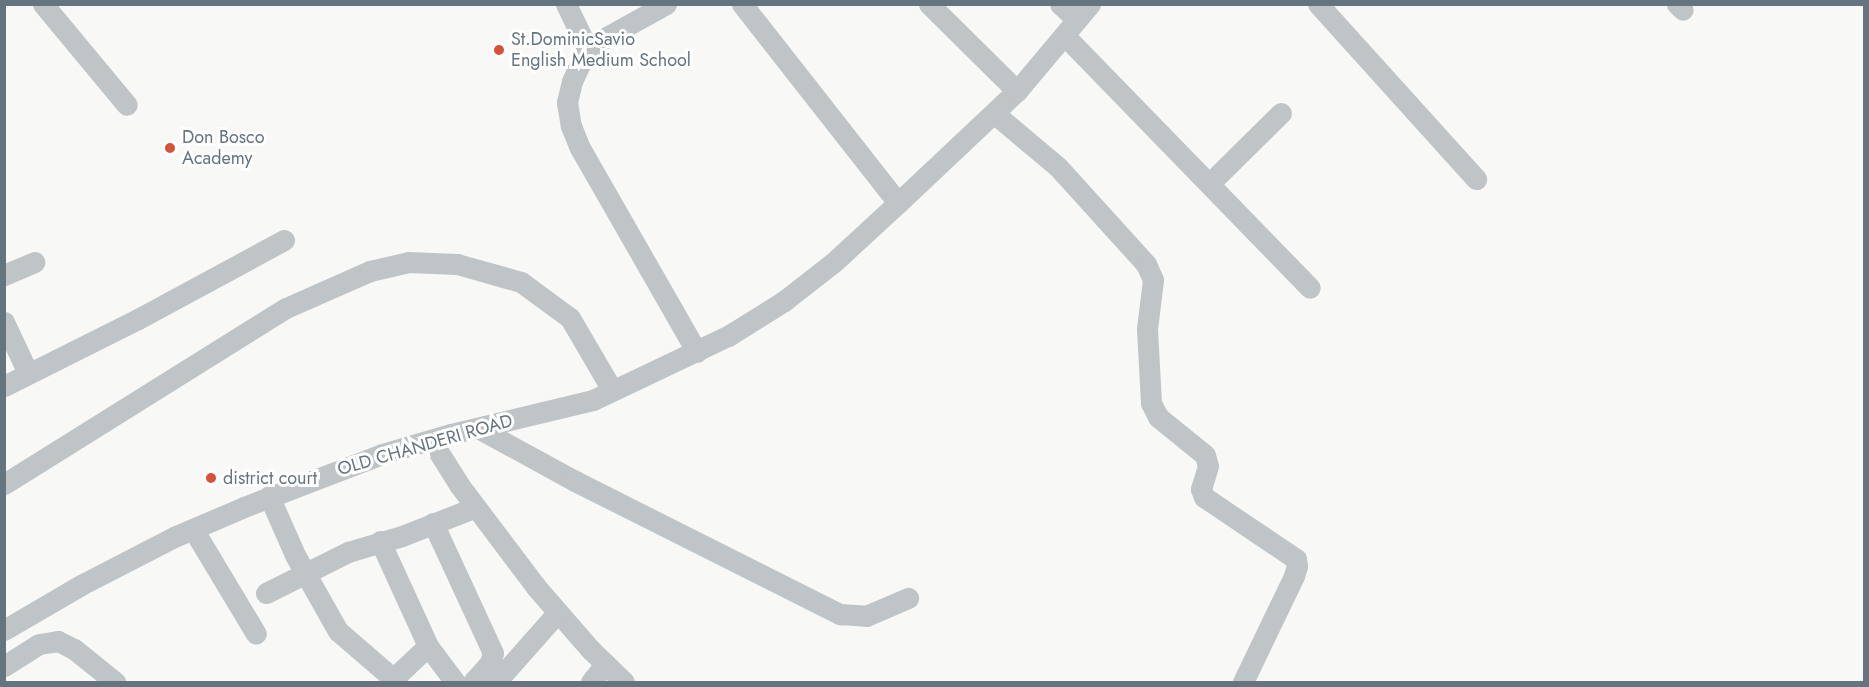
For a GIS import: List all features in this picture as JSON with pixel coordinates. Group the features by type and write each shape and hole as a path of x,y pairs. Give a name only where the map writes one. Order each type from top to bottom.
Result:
{"street":[{"path":"43,4 126,105"},
{"path":"566,4 589,52"},
{"path":"742,4 898,203"},
{"path":"928,4 1017,92"},
{"path":"1060,4 1077,20 1209,184 1310,288"},
{"path":"1318,4 1476,179"},
{"path":"661,6 596,43 572,81 567,102 571,126 580,148 697,352"},
{"name":"OLD CHANDERI ROAD","path":"4,630 81,585 194,529 269,496 327,473 431,440 602,395 697,352 784,301 834,262 995,114 1017,92 1077,20"},
{"path":"1209,184 1281,113"},
{"path":"995,114 1058,167 1146,264 1153,280 1147,329 1152,403 1158,417 1205,455 1203,497 1289,552 1296,559 1297,566 1243,682"},
{"path":"4,386 138,319 285,240"},
{"path":"5,272 33,262"},
{"path":"4,484 286,308 370,270 408,262 457,264 521,282 570,318 602,395"},
{"path":"4,321 28,374"},
{"path":"478,428 575,481 840,614 866,616 908,598"},
{"path":"431,440 476,507 557,612 604,664 624,682"},
{"path":"269,496 305,574 338,631 395,680 428,646"},
{"path":"266,593 348,552 476,507"},
{"path":"433,523 493,653 490,663 473,682"},
{"path":"194,529 256,634"},
{"path":"380,541 428,646 455,682"},
{"path":"496,682 557,612"},
{"path":"4,666 39,644 58,641 74,649 115,682"},
{"path":"591,682 604,664"}],"place":[{"name":"St.DominicSavio English Medium School","path":"499,50"},
{"name":"Don Bosco Academy","path":"170,148"},
{"name":"district court","path":"211,478"}]}
